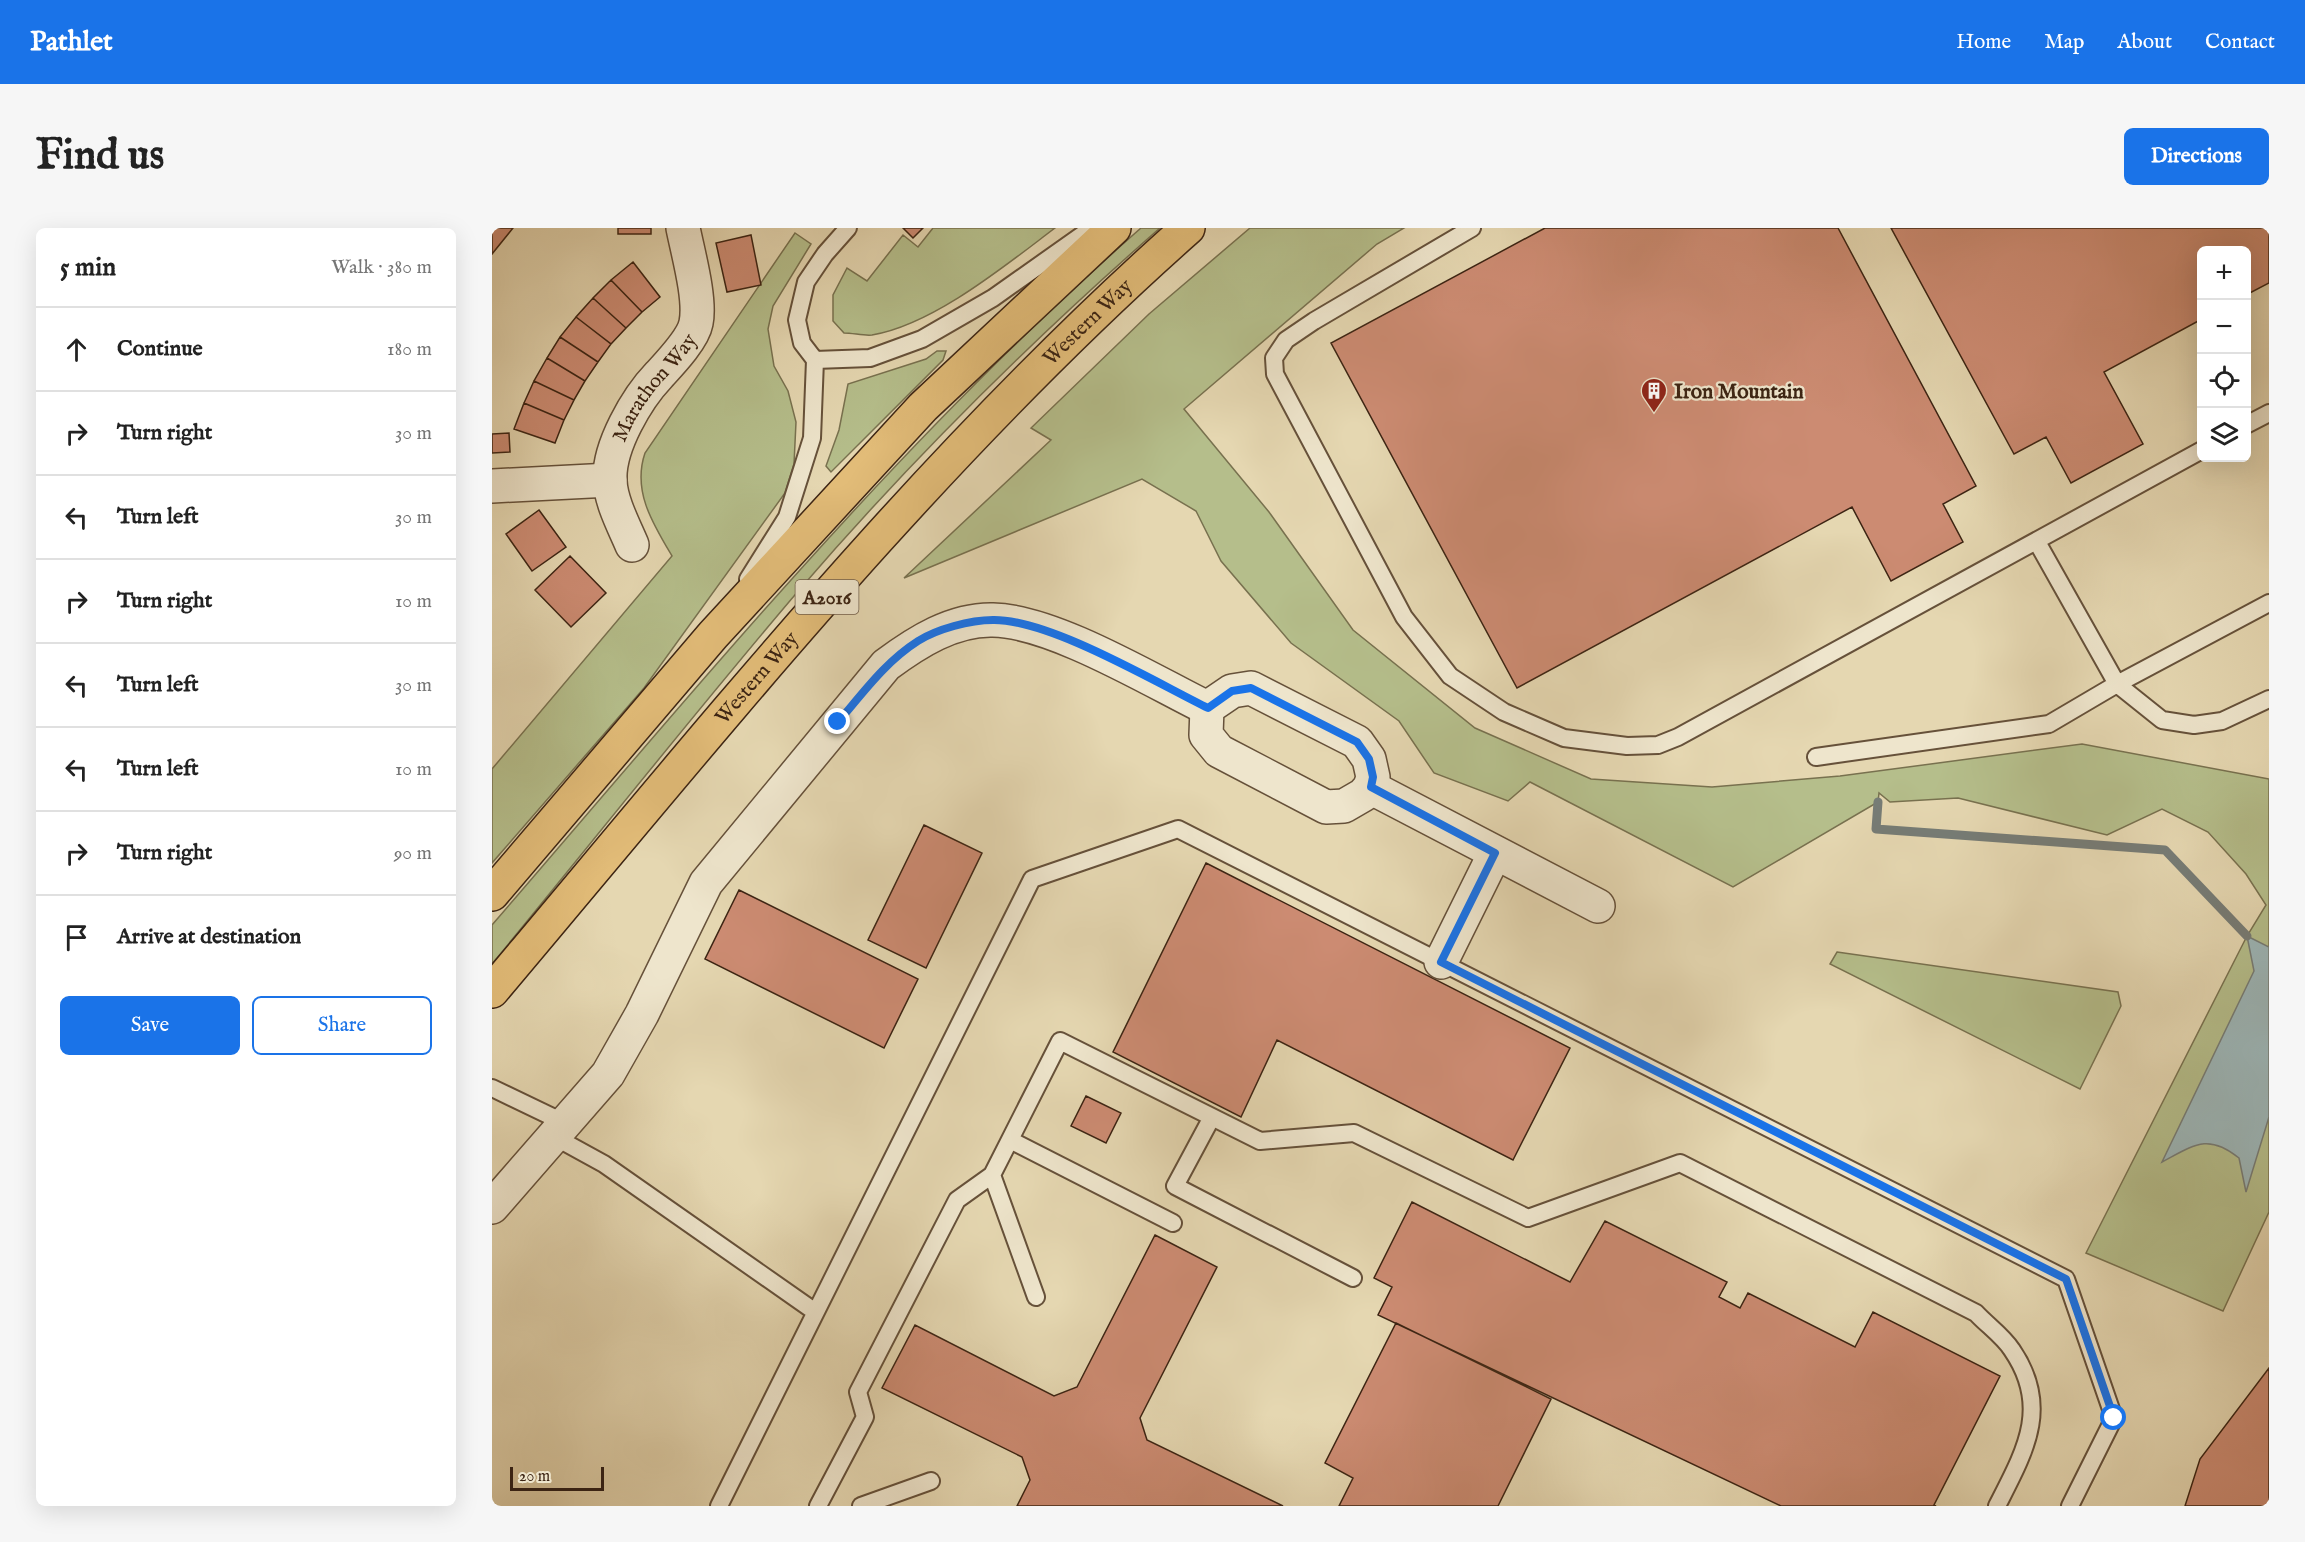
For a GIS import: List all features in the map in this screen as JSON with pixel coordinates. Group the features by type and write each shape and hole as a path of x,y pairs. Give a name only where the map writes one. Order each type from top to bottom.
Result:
{"main road":[{"name":"A2016","path":"492,894 713,635 923,407 1114,228"},
{"name":"Western Way","path":"492,991 804,622 1034,372 1188,228"}],"street":[{"name":"Marathon Way","path":"632,545 619,513 610,480 618,440 642,392 676,357 696,324 695,287 683,228"},
{"path":"492,486 610,480"},
{"path":"492,1207 608,1074 642,1014 706,884 886,665 920,640 955,627 993,620 1030,626 1071,641 1208,708"},
{"path":"1251,688 1357,742 1369,759 1373,777 1371,787 1344,806 1326,807 1219,751 1206,735 1208,708 1232,691 1251,688"},
{"path":"1371,787 1598,906"},
{"path":"1441,962 1495,853"}],"lane":[{"path":"713,635 787,517 812,438 814,360 802,343 797,320 806,282 825,254 848,228"},
{"path":"814,360 870,358 922,339 993,298 1092,228"},
{"path":"1472,228 1314,321 1286,340 1274,358 1275,374 1404,617 1450,676 1504,712 1564,738 1627,746 1658,745 1678,737 2197,453"},
{"path":"2251,423 2269,413"},
{"path":"2037,542 2117,684 2162,720 2194,725 2222,721 2269,699"},
{"path":"1816,757 2049,724 2117,684 2269,603"},
{"path":"719,1506 814,1311 1032,879 1178,829 2066,1279 2114,1418 2070,1506"},
{"path":"818,1506 865,1417 858,1392 957,1200 992,1175 1060,1041 1260,1141 1354,1133 1528,1218 1680,1163 1976,1313 2011,1349 2030,1385 2033,1418 2024,1452 1997,1506"},
{"path":"492,1088 559,1130 814,1311"},
{"path":"1212,1117 1175,1186 1353,1278"},
{"path":"1010,1140 1173,1223"},
{"path":"992,1175 1036,1297"},
{"path":"861,1506 931,1481"}],"green space":[{"path":"933,228 1055,228 944,307 895,329 872,335 844,333 833,321 833,295 847,268 867,281 903,235 918,247"},
{"path":"1141,228 1160,228 1019,357 842,541 722,682 492,964 492,925 725,654 885,477 968,392 1053,308"},
{"path":"1250,228 1404,228 1377,244 1184,409 1269,512 1353,630 1475,728 1591,779 1712,787 1840,776 2082,744 2269,779 2269,1212 2223,1311 2086,1253 2247,936 2266,905 2246,874 2208,832 2162,809 2107,835 1958,798 1890,802 1879,793 1878,802 1733,887 1530,782 1508,801 1434,773 1399,721 1291,643 1221,561 1196,511 1142,479 904,578 1051,440 1031,428 1149,314"},
{"path":"795,233 811,244 773,306 768,329 774,366 788,391 796,422 794,464 785,493 644,688 492,863 492,769 672,556 646,507 641,481 645,453"},
{"path":"937,351 946,351 943,360 831,472 826,466 839,430 848,384 926,359"},
{"path":"1837,952 2118,992 2121,1006 2080,1089 1830,964"}],"water":[{"path":"2247,936 2269,947 2269,1117 2246,1192 2239,1158 2218,1146 2201,1144 2162,1162 2254,971"}],"building":[{"path":"492,228 513,228 492,254"},
{"path":"618,228 651,228 651,234 618,234"},
{"path":"903,228 923,228 913,238"},
{"name":"Iron Mountain","path":"1545,228 1838,228 1976,486 1943,504 1963,542 1891,581 1852,507 1517,688 1331,343"},
{"path":"1891,228 2269,228 2269,283 2251,292 2251,246 2197,246 2197,322 2104,372 2143,444 2071,483 2046,437 2014,454"},
{"path":"751,235 761,285 727,292 716,243"},
{"path":"633,262 660,297 642,312 611,280"},
{"path":"611,280 642,312 626,328 593,298"},
{"path":"593,298 626,328 611,344 576,317"},
{"path":"576,317 611,344 598,362 560,337"},
{"path":"560,337 598,362 585,381 547,358"},
{"path":"547,358 585,381 574,400 534,381"},
{"path":"534,381 574,400 564,420 524,403"},
{"path":"524,403 564,420 555,443 514,429"},
{"path":"509,433 510,452 492,453 492,434"},
{"path":"539,510 566,547 532,571 506,534"},
{"path":"570,556 606,593 571,627 535,590"},
{"path":"924,825 982,853 926,968 868,940"},
{"path":"1206,863 1570,1048 1513,1160 1277,1040 1241,1117 1113,1052"},
{"path":"739,890 918,979 884,1048 705,959"},
{"path":"1086,1096 1121,1113 1106,1143 1071,1126"},
{"path":"1412,1202 1570,1282 1605,1221 1727,1282 1719,1297 1740,1308 1748,1293 1855,1347 1873,1312 2000,1376 1934,1505 1936,1506 1781,1506 1378,1315 1392,1287 1374,1278"},
{"path":"1155,1235 1217,1267 1140,1418 1147,1440 1283,1506 1017,1506 1030,1480 1022,1457 882,1388 915,1325 1054,1396 1077,1387"},
{"path":"1396,1323 1551,1399 1498,1506 1339,1506 1353,1478 1325,1463"},
{"path":"2269,1368 2269,1506 2185,1506 2200,1459"}],"waterway":[{"path":"1878,802 1876,829 2165,850 2247,936"}],"place":[{"name":"Iron Mountain","path":"1654,414"}],"route":[{"path":"838,722 886,665 920,640 955,627 993,620 1030,626 1071,641 1208,708 1215,700 1232,691 1251,688 1357,742 1369,759 1373,777 1371,787 1495,853 1441,962 2066,1279 2114,1418"}]}
